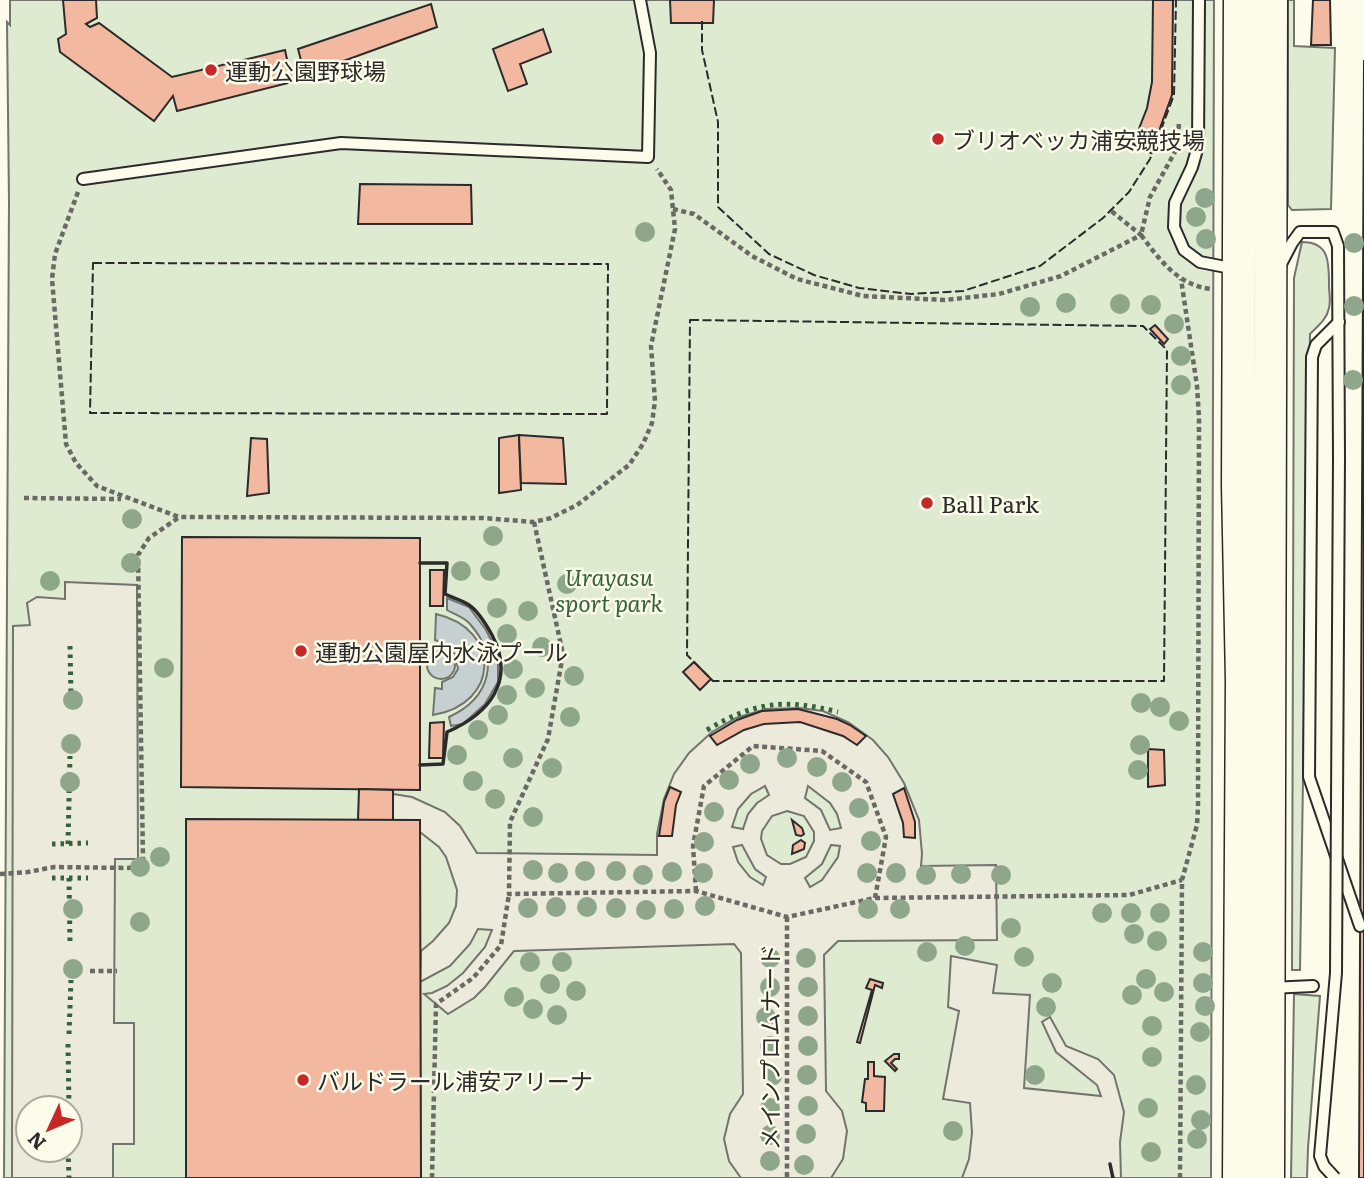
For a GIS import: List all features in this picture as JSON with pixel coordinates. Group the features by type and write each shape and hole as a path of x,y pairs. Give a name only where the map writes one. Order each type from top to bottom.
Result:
{"street":[{"path":"1239,1178 1242,681 1238,485 1240,0"},
{"path":"1268,1178 1271,0"}],"lane":[{"path":"83,179 341,143 648,157 650,53 640,0"},
{"path":"1199,0 1198,146 1192,167 1175,203 1174,227 1184,250 1200,262 1238,269"},
{"path":"1271,283 1300,232 1334,232 1338,246 1339,322 1336,973 1320,1156 1324,1166 1335,1178"},
{"path":"1339,322 1316,345 1312,357 1309,777 1360,926"},
{"path":"1268,988 1312,986"}],"path":[{"path":"83,179 55,254 52,279 66,444 76,463 97,486 125,499 179,517 483,518 534,522 551,518 577,505 629,465 643,444 652,423 655,401 651,346 675,229 671,190 648,157"},
{"path":"673,209 694,214 752,256 797,279 863,296 945,300 999,293 1061,276 1141,234 1110,210"},
{"path":"1181,279 1197,386 1199,418 1198,807 1197,825 1182,880 1181,1178"},
{"path":"24,498 125,499"},
{"path":"0,874 54,867 128,868 136,867 143,859 138,555 149,538 179,517"},
{"path":"432,1178 436,1004 473,978 501,945 509,894 510,822 548,739 563,654 534,522"},
{"path":"696,891 693,846 704,786 753,746 822,751 866,782 886,837 875,898"},
{"path":"509,894 696,891 787,916 875,898 1129,895 1182,880"},
{"name":"メインプロムナード","path":"787,916 787,1178"},
{"path":"90,971 117,971"}],"green space":[{"name":"Urayasu sport park","path":"10,0 1214,0 1211,1178 4,1178 9,201 7,22 10,25"},
{"path":"1288,0 1294,0 1294,46 1335,48 1331,209 1292,210 1288,205"},
{"path":"1302,242 1318,246 1326,255 1330,302 1324,319 1310,334 1300,970 1292,970 1294,278"},
{"path":"1294,994 1320,996 1307,1178 1291,1178"}],"shaded area":[{"path":"65,582 137,585 138,859 115,859 114,1023 134,1023 134,1144 113,1144 113,1178 12,1178 13,626 30,625 27,603 37,597 65,599"},
{"path":"447,598 469,607 486,630 498,654 498,682 485,704 463,724 451,726 449,717 463,709 482,688 488,664 480,637 468,622 447,610"},
{"path":"436,614 458,622 473,635 482,650 484,666 481,682 471,697 455,708 433,715 435,688 442,689 442,682 453,677 458,669 455,654 435,640"},
{"path":"441,651 451,655 455,665 451,675 441,679 431,675 427,665 431,655"},
{"path":"799,708 823,711 848,722 873,740 888,757 904,783 919,820 921,866 996,865 997,940 838,941 824,955 826,1091 842,1111 847,1131 843,1159 831,1178 741,1178 729,1161 724,1139 730,1114 743,1094 741,953 734,944 514,951 474,998 448,1014 424,994 447,986 463,973 485,947 492,930 478,929 470,944 450,966 420,982 421,951 449,923 456,906 457,890 446,857 439,847 420,832 420,820 393,820 393,794 412,797 445,812 460,826 477,853 657,855 657,834 664,799 674,774 689,753 712,732 736,718 766,709","holes":["765,786 769,795 757,803 748,814 743,829 732,827 738,809 751,794","808,786 830,803 841,828 830,830 821,810 805,798","787,811 804,816 814,832 814,841 806,857 790,864 781,864 767,855 761,839 762,831 772,816","742,845 755,869 766,877 763,885 750,877 738,862 733,847","831,845 840,846 838,857 822,880 810,887 805,878 822,864"]},
{"path":"951,956 997,965 993,993 1030,995 1024,1088 1101,1096 1097,1085 1056,1052 1042,1022 1050,1017 1066,1046 1098,1059 1114,1075 1124,1112 1120,1142 1121,1178 962,1178 969,1159 972,1133 970,1103 943,1099 959,1011 948,1007"}],"building":[{"path":"63,0 96,0 97,18 86,24 90,27 99,23 172,77 285,50 292,82 177,111 173,96 154,121 60,52 58,39 66,34"},
{"path":"670,0 714,0 713,23 671,23"},
{"path":"1153,0 1173,0 1172,95 1151,153 1133,144 1147,108 1152,82"},
{"path":"1313,0 1330,0 1331,45 1311,45"},
{"path":"431,4 437,27 305,75 298,49"},
{"path":"543,29 551,52 520,64 527,84 508,91 493,49"},
{"path":"1364,60 1364,1178 1359,1178"},
{"path":"360,184 471,185 472,224 358,224"},
{"path":"1155,325 1168,339 1164,344 1150,329"},
{"path":"519,435 521,490 499,493 499,438"},
{"path":"519,435 563,438 566,484 521,483"},
{"path":"251,438 267,439 269,493 247,496"},
{"name":"運動公園屋内水泳プール","path":"182,537 420,538 420,790 181,787"},
{"path":"430,570 444,570 443,606 430,606"},
{"path":"694,662 711,679 700,690 683,672"},
{"path":"798,709 837,719 866,736 857,745 843,736 800,722 764,724 744,730 717,745 710,736 737,720 762,711"},
{"path":"444,722 443,758 429,758 430,723"},
{"path":"1148,749 1164,750 1165,785 1148,787"},
{"path":"670,787 681,792 676,805 672,836 659,836 664,802"},
{"path":"904,788 915,822 915,838 904,837 903,823 893,794"},
{"path":"359,789 393,790 393,820 358,820"},
{"name":"バルドラール浦安アリーナ","path":"186,819 420,820 421,1178 186,1178"},
{"path":"792,820 802,828 804,834 796,835"},
{"path":"801,840 805,843 804,849 792,854 793,845"},
{"path":"870,979 883,983 882,988 875,985 860,1043 857,1042 872,990 866,988"},
{"path":"894,1054 899,1054 899,1059 891,1063 897,1069 895,1071 885,1061"},
{"path":"868,1062 874,1062 874,1076 885,1077 884,1111 866,1111 866,1103 862,1102 865,1079 868,1079"}],"hedge":[{"path":"70,646 71,696"},
{"path":"707,730 740,713 770,705 802,705 838,712"},
{"path":"68,844 70,756"},
{"path":"52,844 88,843"},
{"path":"52,878 88,878"},
{"path":"69,878 70,944"},
{"path":"69,1034 71,980"},
{"path":"68,1044 69,1094"},
{"path":"68,1164 69,1178"}],"fence":[{"path":"702,21 702,50 718,122 718,207 769,254 814,275 859,288 911,294 963,291 1040,266 1103,218 1129,192 1150,159 1174,95 1176,0"},
{"path":"93,263 608,264 607,414 90,413 93,263"},
{"path":"690,320 1143,326 1167,350 1164,681 713,681 687,655 690,320"}],"wall":[{"path":"420,563 447,563 445,594 466,603 479,615 492,635 499,652 501,667 494,694 486,706 462,725 447,732 443,764 420,765"},
{"path":"1110,1164 1113,1178"}],"place":[{"name":"運動公園野球場","path":"211,70"},
{"name":"ブリオベッカ浦安競技場","path":"938,139"},
{"name":"Ball Park","path":"927,503"},
{"name":"運動公園屋内水泳プール","path":"301,651"},
{"name":"バルドラール浦安アリーナ","path":"303,1080"}]}
